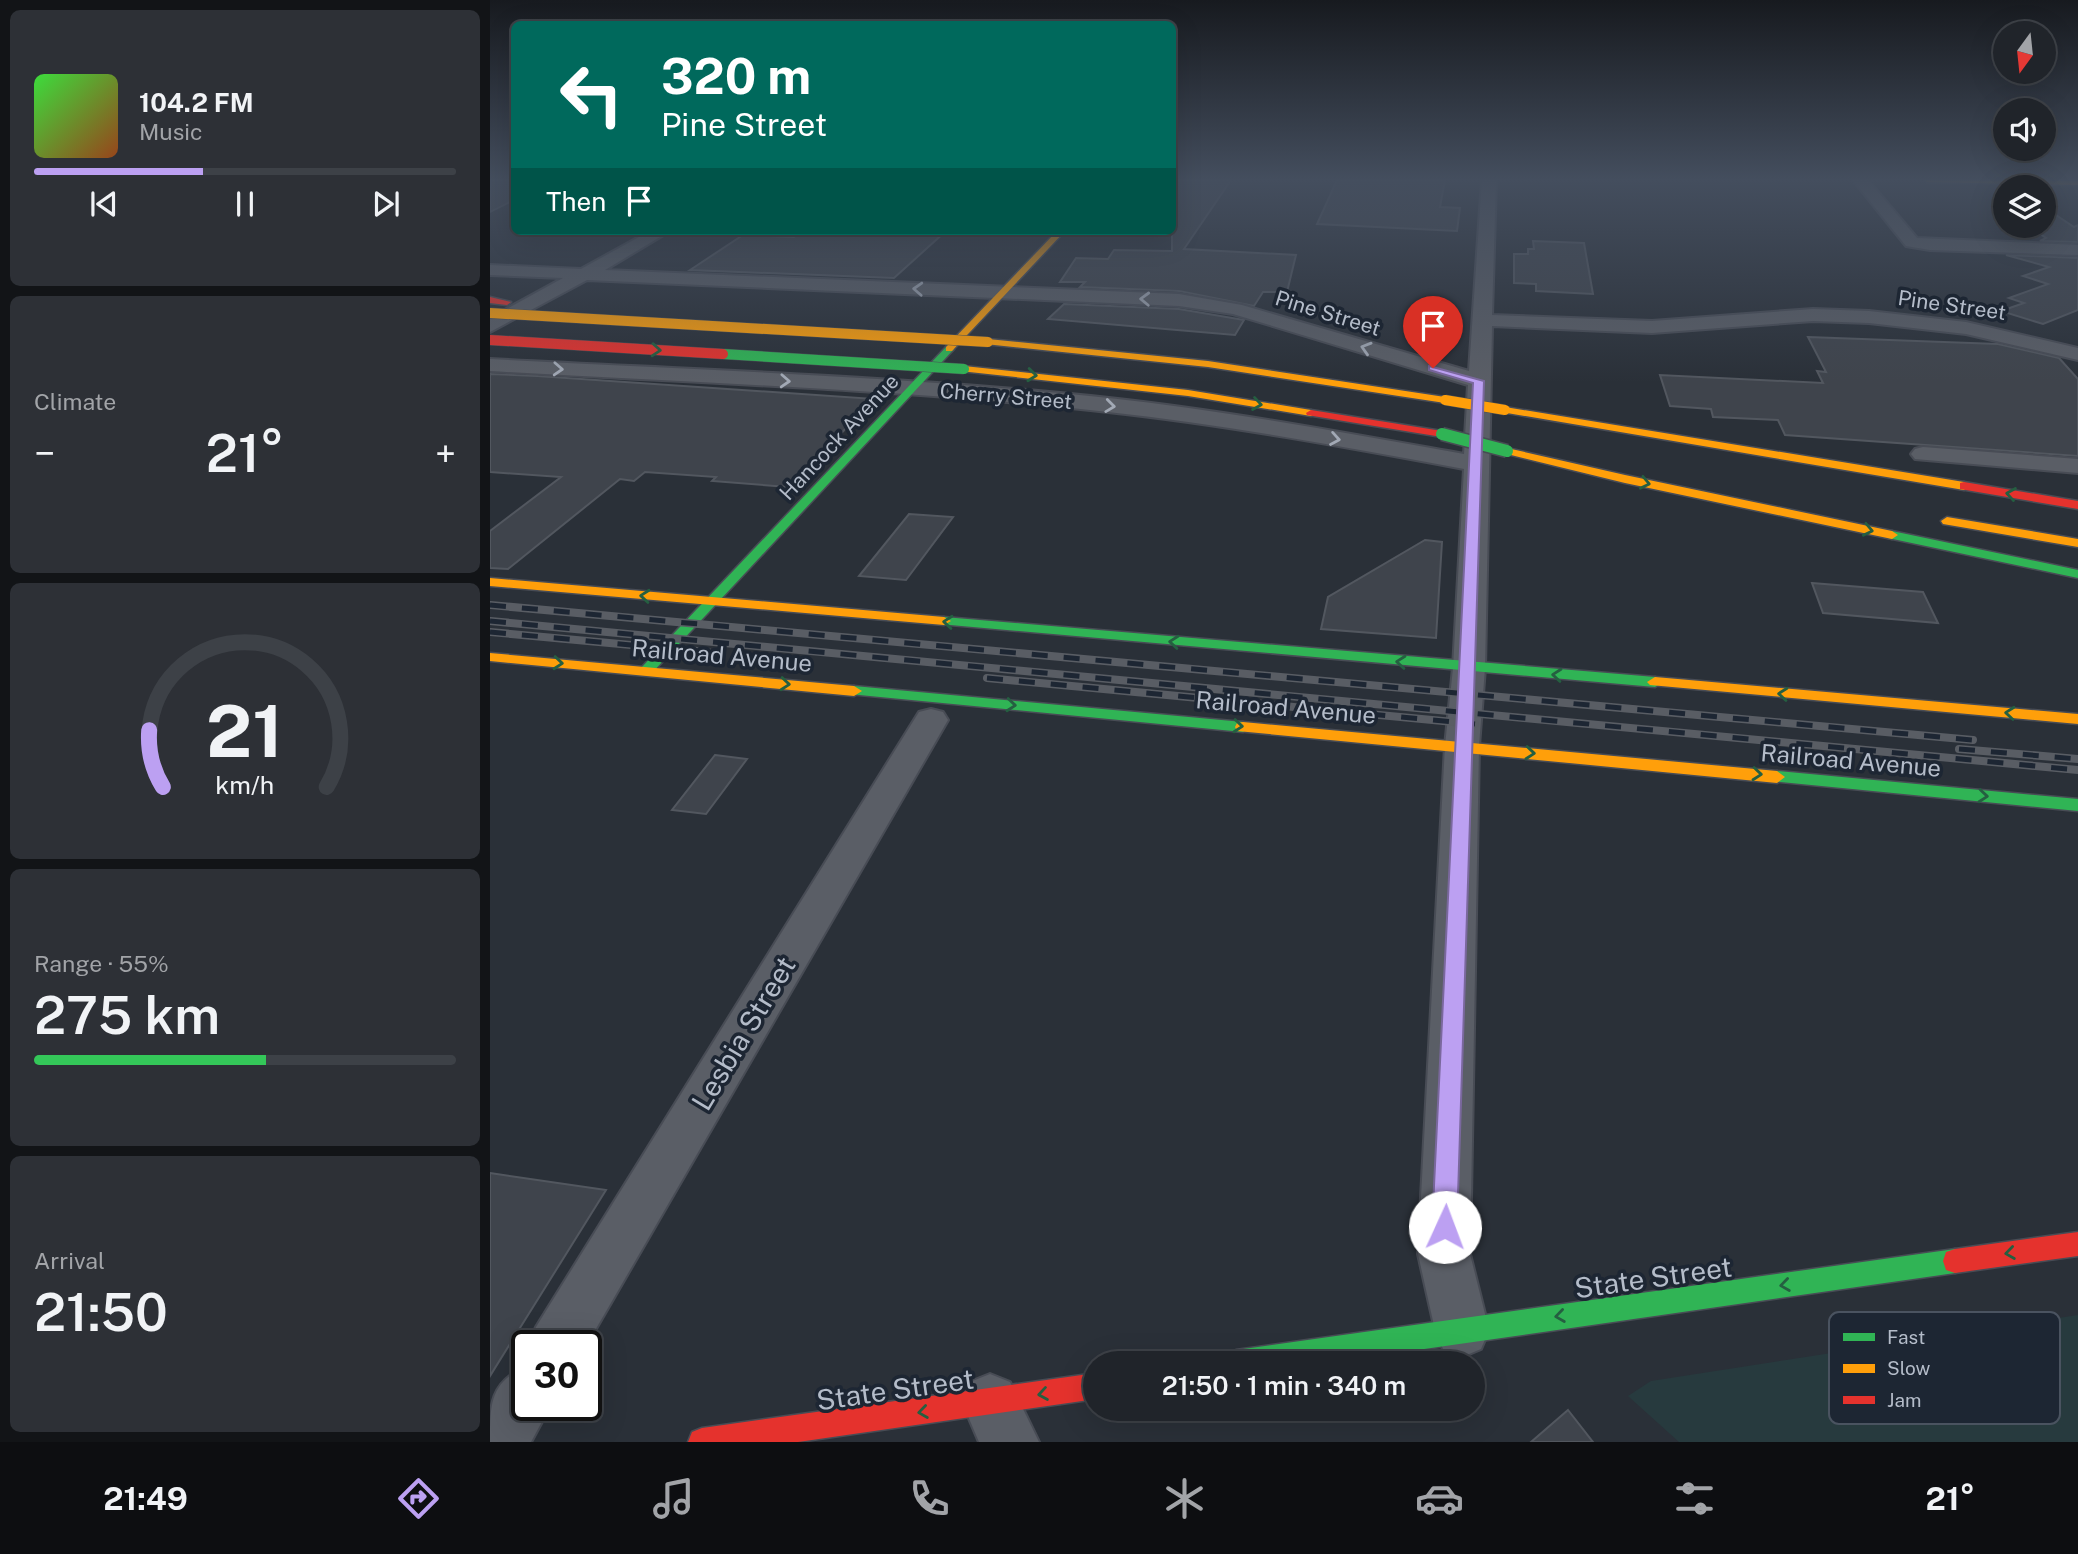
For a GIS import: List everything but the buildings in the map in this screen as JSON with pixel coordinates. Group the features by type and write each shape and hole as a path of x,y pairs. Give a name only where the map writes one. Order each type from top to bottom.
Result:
{"main road":[{"name":"Hancock Avenue","path":"646,671 1045,247"},
{"path":"490,300 725,326"},
{"path":"490,313 988,342 1196,363 1445,400 2078,505"},
{"path":"490,340 964,369 1188,393 1442,434 1625,479 2078,574"},
{"path":"490,352 522,353 566,344"},
{"path":"1505,410 2078,479"},
{"path":"1507,448 1711,480"},
{"path":"1928,517 2078,543"},
{"path":"490,582 2078,719"},
{"name":"Railroad Avenue","path":"490,657 2078,805"},
{"name":"State Street","path":"1318,1351 2078,1244"},
{"name":"State Street","path":"702,1442 1000,1422 1083,1390"}],"street":[{"path":"490,326 632,247"},
{"path":"1462,1330 1444,1254 1462,746 1469,668 1486,247"},
{"path":"1998,247 2078,250"},
{"name":"Pine Street","path":"490,270 1179,300 1235,309 1479,381"},
{"name":"Pine Street","path":"1482,320 1652,327 1790,316 1869,317 1975,330 2078,354"},
{"name":"Cherry Street","path":"490,365 914,388 1061,400 1167,413 1477,464"},
{"path":"1923,454 2078,467"},
{"name":"Lesbia Street","path":"565,1330 931,720"},
{"path":"498,1442 511,1420"}],"green space":[{"path":"2078,1315 2078,1442 1679,1442 1628,1396 1651,1381 1829,1353 1829,1424 2060,1424 2060,1318"}],"railway":[{"path":"490,605 1973,740"},
{"path":"490,621 2078,770"},
{"path":"490,632 708,652"},
{"path":"987,678 1475,724"},
{"path":"1959,749 2078,759"}],"traffic: fast":[{"path":"646,671 949,349"},
{"path":"723,354 964,369"},
{"path":"1442,434 1507,451"},
{"path":"1892,535 2078,574"},
{"path":"944,621 1655,682"},
{"path":"854,691 1243,727"},
{"path":"1777,777 2078,805"},
{"path":"1321,1351 1955,1261"}],"traffic: slow":[{"path":"949,349 1046,247"},
{"path":"490,313 988,342"},
{"path":"988,342 1208,364 1445,400"},
{"path":"964,369 1188,393 1311,413"},
{"path":"1445,400 1505,410"},
{"path":"1505,410 1964,486"},
{"path":"1507,451 1625,479 1892,535"},
{"path":"1947,521 2078,543"},
{"path":"490,582 944,621"},
{"path":"490,657 854,691"},
{"path":"1655,682 2078,719"},
{"path":"1243,727 1777,777"}],"traffic: jam":[{"path":"490,300 507,302"},
{"path":"490,340 723,354"},
{"path":"1311,413 1442,434"},
{"path":"1964,486 2078,505"},
{"path":"1955,1261 2078,1244"},
{"path":"702,1442 1083,1388"}],"route":[{"path":"1433,368 1479,381 1469,668 1462,746 1445,1227"}]}
